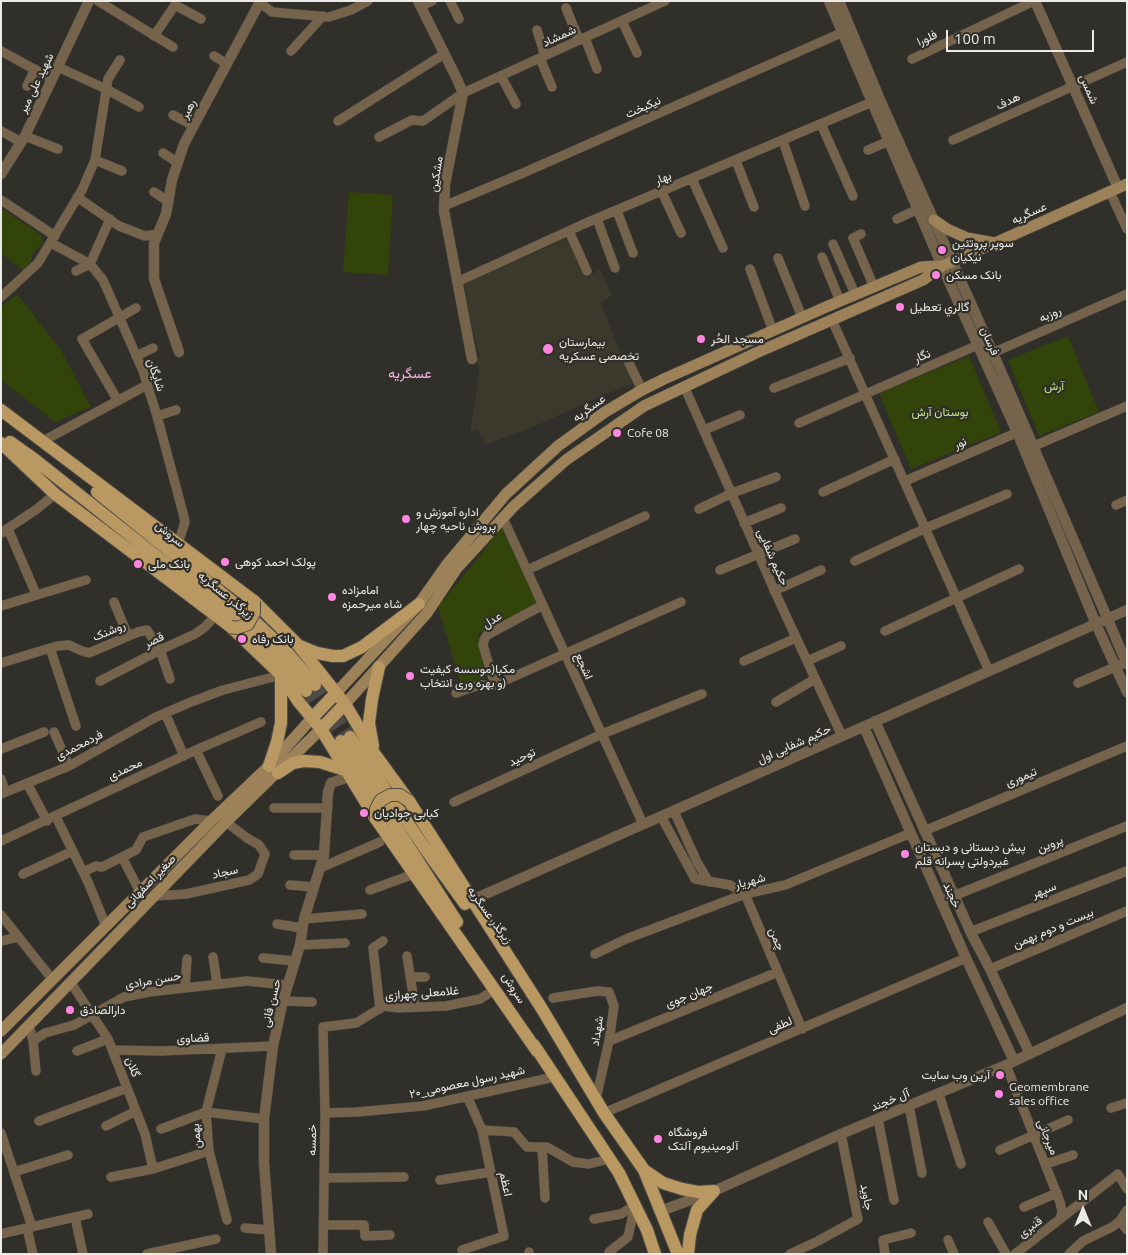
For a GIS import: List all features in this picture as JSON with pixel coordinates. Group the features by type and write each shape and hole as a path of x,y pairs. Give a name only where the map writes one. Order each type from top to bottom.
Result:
{"main road":[{"name":"عسگریه","path":"345,704 427,613 457,568 514,506 566,460 644,406 684,386 923,280 947,264 1118,188"},
{"path":"934,220 947,229 967,238 995,243"},
{"name":"عسگریه","path":"336,693 419,604 448,563 506,494 558,446 606,412 642,390 855,294 921,268 947,264"},
{"path":"1,410 254,601 298,645 345,704 374,753 409,801 542,1009"},
{"name":"سروش","path":"1,410 44,450 240,608 284,649 311,688"},
{"name":"زیرگذر عسگریه","path":"1,437 34,459 233,617 311,688"},
{"path":"1,443 55,494 230,627 281,675 321,729 376,819 537,1051"},
{"path":"230,627 237,628 248,624 254,613 254,601"},
{"path":"298,645 325,655 344,656 362,647 419,604"},
{"path":"374,753 369,723 373,691 379,667"},
{"path":"281,675 281,723 274,770 304,761 320,762 349,774"},
{"path":"312,717 336,693"},
{"path":"321,729 345,704"},
{"name":"صغیر اصفهانی","path":"1,1054 155,896 274,770 312,717"},
{"name":"صغیر اصفهانی","path":"1,1031 211,821 321,729"},
{"name":"سروش","path":"345,739 537,1051 619,1173 643,1220 655,1254"},
{"name":"زیرگذر عسگریه","path":"345,739 542,1009"},
{"path":"376,819 376,809 381,800 390,795 400,795 409,801"},
{"path":"52,979 62,992"},
{"name":"سروش","path":"542,1009 604,1113 644,1170 678,1254"},
{"path":"644,1170 663,1183 682,1189 698,1192 714,1191"},
{"path":"688,1254 690,1235 697,1210 714,1191"},
{"path":"643,1220 661,1211"}],"street":[{"name":"شهید علی میر","path":"1,174 23,139 89,1"},
{"path":"98,1 173,47"},
{"path":"259,2 272,12 329,17 351,10 368,1"},
{"path":"432,1 419,4 463,93"},
{"path":"450,1 459,20"},
{"name":"شمشاد","path":"379,137 412,120 423,120 463,93 665,1"},
{"name":"فرسان","path":"829,1 847,30"},
{"name":"فرسان","path":"839,1 847,30 876,100 893,139 934,220 947,264"},
{"name":"فلورا","path":"912,59 1035,1"},
{"name":"شمس","path":"1035,1 1118,188"},
{"name":"رهبر","path":"178,352 154,279 154,243 166,214 172,180 184,144 259,2"},
{"path":"154,36 175,5 201,19"},
{"path":"566,8 598,69"},
{"path":"291,51 323,16"},
{"path":"622,21 637,53"},
{"path":"538,30 543,57 552,87"},
{"name":"نیکبخت","path":"444,206 847,30"},
{"path":"1,51 52,79"},
{"path":"338,121 444,54"},
{"path":"214,56 227,64"},
{"path":"1,297 38,263 82,190 94,160 108,79 120,60"},
{"name":"هدف","path":"953,140 1127,62"},
{"path":"58,67 106,89 139,107"},
{"path":"27,86 34,69"},
{"path":"501,76 516,104"},
{"name":"مشکین","path":"463,93 445,184 444,206 472,359"},
{"name":"بهار","path":"457,282 597,219 876,100"},
{"path":"173,115 194,126"},
{"path":"820,124 853,196"},
{"path":"1,131 58,149"},
{"path":"868,150 893,139"},
{"name":"فرسان","path":"893,139 918,209 947,264 1126,663"},
{"path":"783,141 805,206"},
{"path":"163,153 178,163"},
{"path":"94,160 122,171"},
{"path":"736,161 754,206"},
{"path":"692,179 723,248"},
{"path":"1118,188 1127,229"},
{"path":"154,192 168,202"},
{"path":"662,192 681,233"},
{"path":"77,197 119,226 145,236 158,234"},
{"path":"1,200 53,240"},
{"path":"897,219 918,209"},
{"path":"617,211 633,253"},
{"path":"76,271 90,264 110,219"},
{"path":"597,219 615,268"},
{"path":"570,231 587,271"},
{"path":"861,234 853,238 874,287"},
{"name":"شایگان","path":"53,240 90,264 103,280 120,317 157,416 185,522 178,544"},
{"path":"833,244 855,294"},
{"path":"822,257 840,301"},
{"path":"778,258 802,318"},
{"path":"750,270 773,331"},
{"name":"روزبه","path":"988,355 1127,294"},
{"path":"118,400 82,339 136,308"},
{"path":"832,320 989,671"},
{"name":"نگار","path":"799,423 982,343"},
{"path":"136,356 153,348"},
{"path":"774,388 850,358"},
{"path":"629,363 642,390"},
{"path":"43,441 147,385"},
{"name":"حکیم شفایی","path":"684,386 774,591 842,736"},
{"path":"1029,449 1127,406"},
{"path":"157,416 176,410"},
{"path":"704,430 740,415"},
{"name":"نور","path":"905,481 1021,431"},
{"name":"فرسان","path":"1029,449 1096,624 1127,692"},
{"path":"823,492 895,459"},
{"path":"699,510 732,493 776,477"},
{"path":"36,594 5,531 37,510 55,494"},
{"path":"855,561 926,528 1008,494"},
{"path":"1116,505 1127,500"},
{"path":"744,523 781,508"},
{"path":"527,570 645,516"},
{"name":"اشجع","path":"504,518 643,824"},
{"path":"720,570 795,539"},
{"path":"885,631 1019,569"},
{"path":"774,591 821,570"},
{"path":"1,606 86,580"},
{"path":"114,602 128,636"},
{"path":"456,693 478,685 495,686 681,602"},
{"name":"عدل","path":"495,686 483,646 484,640 487,635 543,605"},
{"name":"حکیم شفایی اول","path":"472,900 1127,610"},
{"name":"قصر","path":"100,681 195,634 215,616"},
{"name":"روشنک","path":"1,663 57,646 70,645 89,652 147,630 160,650"},
{"path":"744,661 796,638"},
{"path":"806,661 841,646"},
{"path":"50,648 76,726"},
{"path":"160,650 170,679"},
{"path":"1078,683 1126,663"},
{"name":"فردمحمدی","path":"3,793 69,766 165,713 223,690 281,675"},
{"path":"776,702 815,679"},
{"name":"توحید","path":"454,802 602,734 702,694"},
{"path":"165,713 184,756"},
{"name":"محمدی","path":"1,840 47,821 196,750 261,722"},
{"name":"خجند","path":"875,722 970,932 990,969 1030,1054"},
{"name":"خجند","path":"864,727 1005,1045 1010,1063"},
{"path":"1,749 44,732"},
{"path":"54,732 69,766"},
{"path":"870,743 869,738 872,734 878,733 882,736"},
{"name":"تیموری","path":"924,831 1127,746"},
{"path":"196,750 218,796"},
{"name":"حسن فانی","path":"271,1254 264,1163 264,1119 274,1046 287,985 300,945 303,923 324,855 328,792 331,783 349,774"},
{"path":"1,779 3,793"},
{"path":"27,783 47,821"},
{"path":"274,808 328,808"},
{"path":"674,811 697,862 709,882"},
{"path":"56,816 106,926"},
{"path":"661,816 687,868 695,879 730,885 745,894"},
{"path":"83,872 96,866 102,868 136,850 143,837 195,819 211,821"},
{"name":"سجاد","path":"155,896 186,894 249,880 258,874 265,854 260,844 247,838 226,822"},
{"name":"پروین","path":"941,901 1127,826"},
{"name":"شهریار","path":"595,954 626,939 745,894 785,885 911,833"},
{"path":"320,868 380,842"},
{"path":"23,874 72,851"},
{"path":"294,855 324,855"},
{"path":"122,857 138,888"},
{"name":"سپهر","path":"970,932 1127,871"},
{"path":"370,890 414,874"},
{"path":"290,885 314,887"},
{"name":"چمن","path":"745,894 802,1029"},
{"name":"بیست و دوم بهمن","path":"990,969 1127,911"},
{"path":"277,924 303,923 362,914"},
{"path":"1,915 52,979"},
{"path":"1,941 18,937"},
{"path":"380,1008 373,948 383,941"},
{"path":"300,945 344,943"},
{"path":"407,956 415,1007"},
{"path":"213,957 218,984"},
{"path":"263,958 294,961"},
{"name":"لطفی","path":"604,1113 966,958"},
{"path":"185,987 187,959"},
{"name":"جهان جوی","path":"609,1042 778,972"},
{"path":"410,977 425,977"},
{"name":"حسن مرادی","path":"33,1041 45,1033 74,1025 124,997 185,987 247,980 287,985"},
{"name":"گلان","path":"71,983 108,1038 145,1134 153,1169"},
{"name":"غلامعلی چهرازی","path":"322,1027 356,1023 384,1006 446,1006 480,999 494,990"},
{"name":"شهداد","path":"553,998 597,990 609,992 614,1006 609,1042 596,1099"},
{"path":"283,1002 312,1002"},
{"name":"آل خجند","path":"661,1211 714,1191 841,1134 939,1094 1127,1008"},
{"path":"29,1025 33,1041 36,1072"},
{"name":"خمسه","path":"322,1027 325,1113 323,1254"},
{"path":"1005,1045 1009,1049 1018,1049 1022,1042 1022,1037"},
{"path":"77,1051 108,1038"},
{"name":"قضاوی","path":"113,1050 222,1049 274,1046"},
{"name":"بهمن","path":"222,1049 206,1112 209,1151 227,1220"},
{"name":"میرجانی","path":"1010,1063 1034,1135 1057,1193 1062,1212 1060,1219"},
{"name":"۲۰_شهید رسول معصومی","path":"325,1113 423,1106 554,1077"},
{"path":"39,1121 127,1088"},
{"path":"939,1094 961,1164"},
{"name":"اعظم","path":"462,1250 504,1236 482,1130 467,1096"},
{"path":"1111,1108 1127,1103"},
{"path":"909,1106 922,1172"},
{"path":"106,1126 136,1111"},
{"path":"161,1129 206,1112 264,1119"},
{"path":"878,1119 894,1200"},
{"path":"1000,1150 1068,1120"},
{"path":"482,1130 514,1132 527,1147 547,1147 573,1162 589,1164 609,1159"},
{"path":"1,1134 6,1162 14,1172 29,1228 33,1254"},
{"name":"جاوید","path":"795,1253 858,1219 841,1134"},
{"path":"542,1147 545,1198"},
{"path":"111,1178 153,1169 209,1151"},
{"path":"1046,1164 1073,1154"},
{"path":"14,1172 68,1155"},
{"path":"440,1180 491,1172"},
{"name":"قنبری","path":"1015,1254 1118,1174 1127,1189"},
{"path":"324,1178 404,1178"},
{"path":"1024,1207 1057,1193"},
{"path":"594,1219 621,1214 635,1205"},
{"path":"609,1254 628,1237 635,1205"},
{"path":"1069,1254 1083,1241 1112,1227 1127,1210"},
{"path":"1,1234 88,1214"},
{"path":"75,1217 83,1254"},
{"path":"1120,1220 1127,1230"},
{"path":"988,1222 1006,1254"},
{"path":"323,1225 364,1225 365,1236 390,1235"},
{"path":"245,1228 269,1230"},
{"path":"885,1254 883,1240 911,1233"},
{"path":"148,1254 216,1239"},
{"path":"948,1240 954,1254"}],"shaded area":[{"name":"بیمارستان تخصصی عسکریه","path":"568,238 586,278 600,269 612,295 601,303 633,384 540,424 485,445 477,430 470,432 479,370 476,359 480,357 472,329 464,284"}],"green space":[{"path":"349,192 393,195 388,275 343,272"},
{"path":"1,208 41,235 43,243 32,254 32,259 24,271 1,253"},
{"path":"17,294 61,350 91,407 55,422 1,380 1,307"},
{"name":"آرش","path":"1068,336 1099,412 1039,436 1008,360"},
{"name":"بوستان آرش","path":"969,356 1001,432 911,469 879,393"},
{"path":"502,528 538,604 478,634 486,678 461,684 438,607"}],"tunnel":[{"path":"315,685 350,737"},
{"path":"306,691 341,741"}],"place":[{"name":"سوپر پروتئین نیکیان","path":"942,250"},
{"name":"بانک مسکن","path":"936,275"},
{"name":"گالري تعطيل","path":"900,307"},
{"name":"مسجد الحُر","path":"701,339"},
{"name":"بیمارستان تخصصی عسکریه","path":"548,349"},
{"name":"Cofe 08","path":"617,433"},
{"name":"اداره آموزش و پروش ناحیه چهار","path":"406,519"},
{"name":"پولک احمد کوهی","path":"225,562"},
{"name":"بانک ملی","path":"138,564"},
{"name":"امامزاده شاه میرحمزه","path":"332,597"},
{"name":"بانک رفاه","path":"242,639"},
{"name":"مکبا(موسسه کیفیت و بهره وری انتخاب)","path":"410,676"},
{"name":"کبابی جوادیان","path":"364,813"},
{"name":"پیش دبستانی و دبستان غیردولتی پسرانه قلم","path":"905,854"},
{"name":"دارالصادق","path":"70,1010"},
{"name":"آرین وب سایت","path":"1000,1075"},
{"name":"Geomembrane sales office","path":"999,1094"},
{"name":"فروشگاه آلومینیوم آلتک","path":"658,1139"}],"district":[{"name":"عسگریه","path":"410,373"}]}
